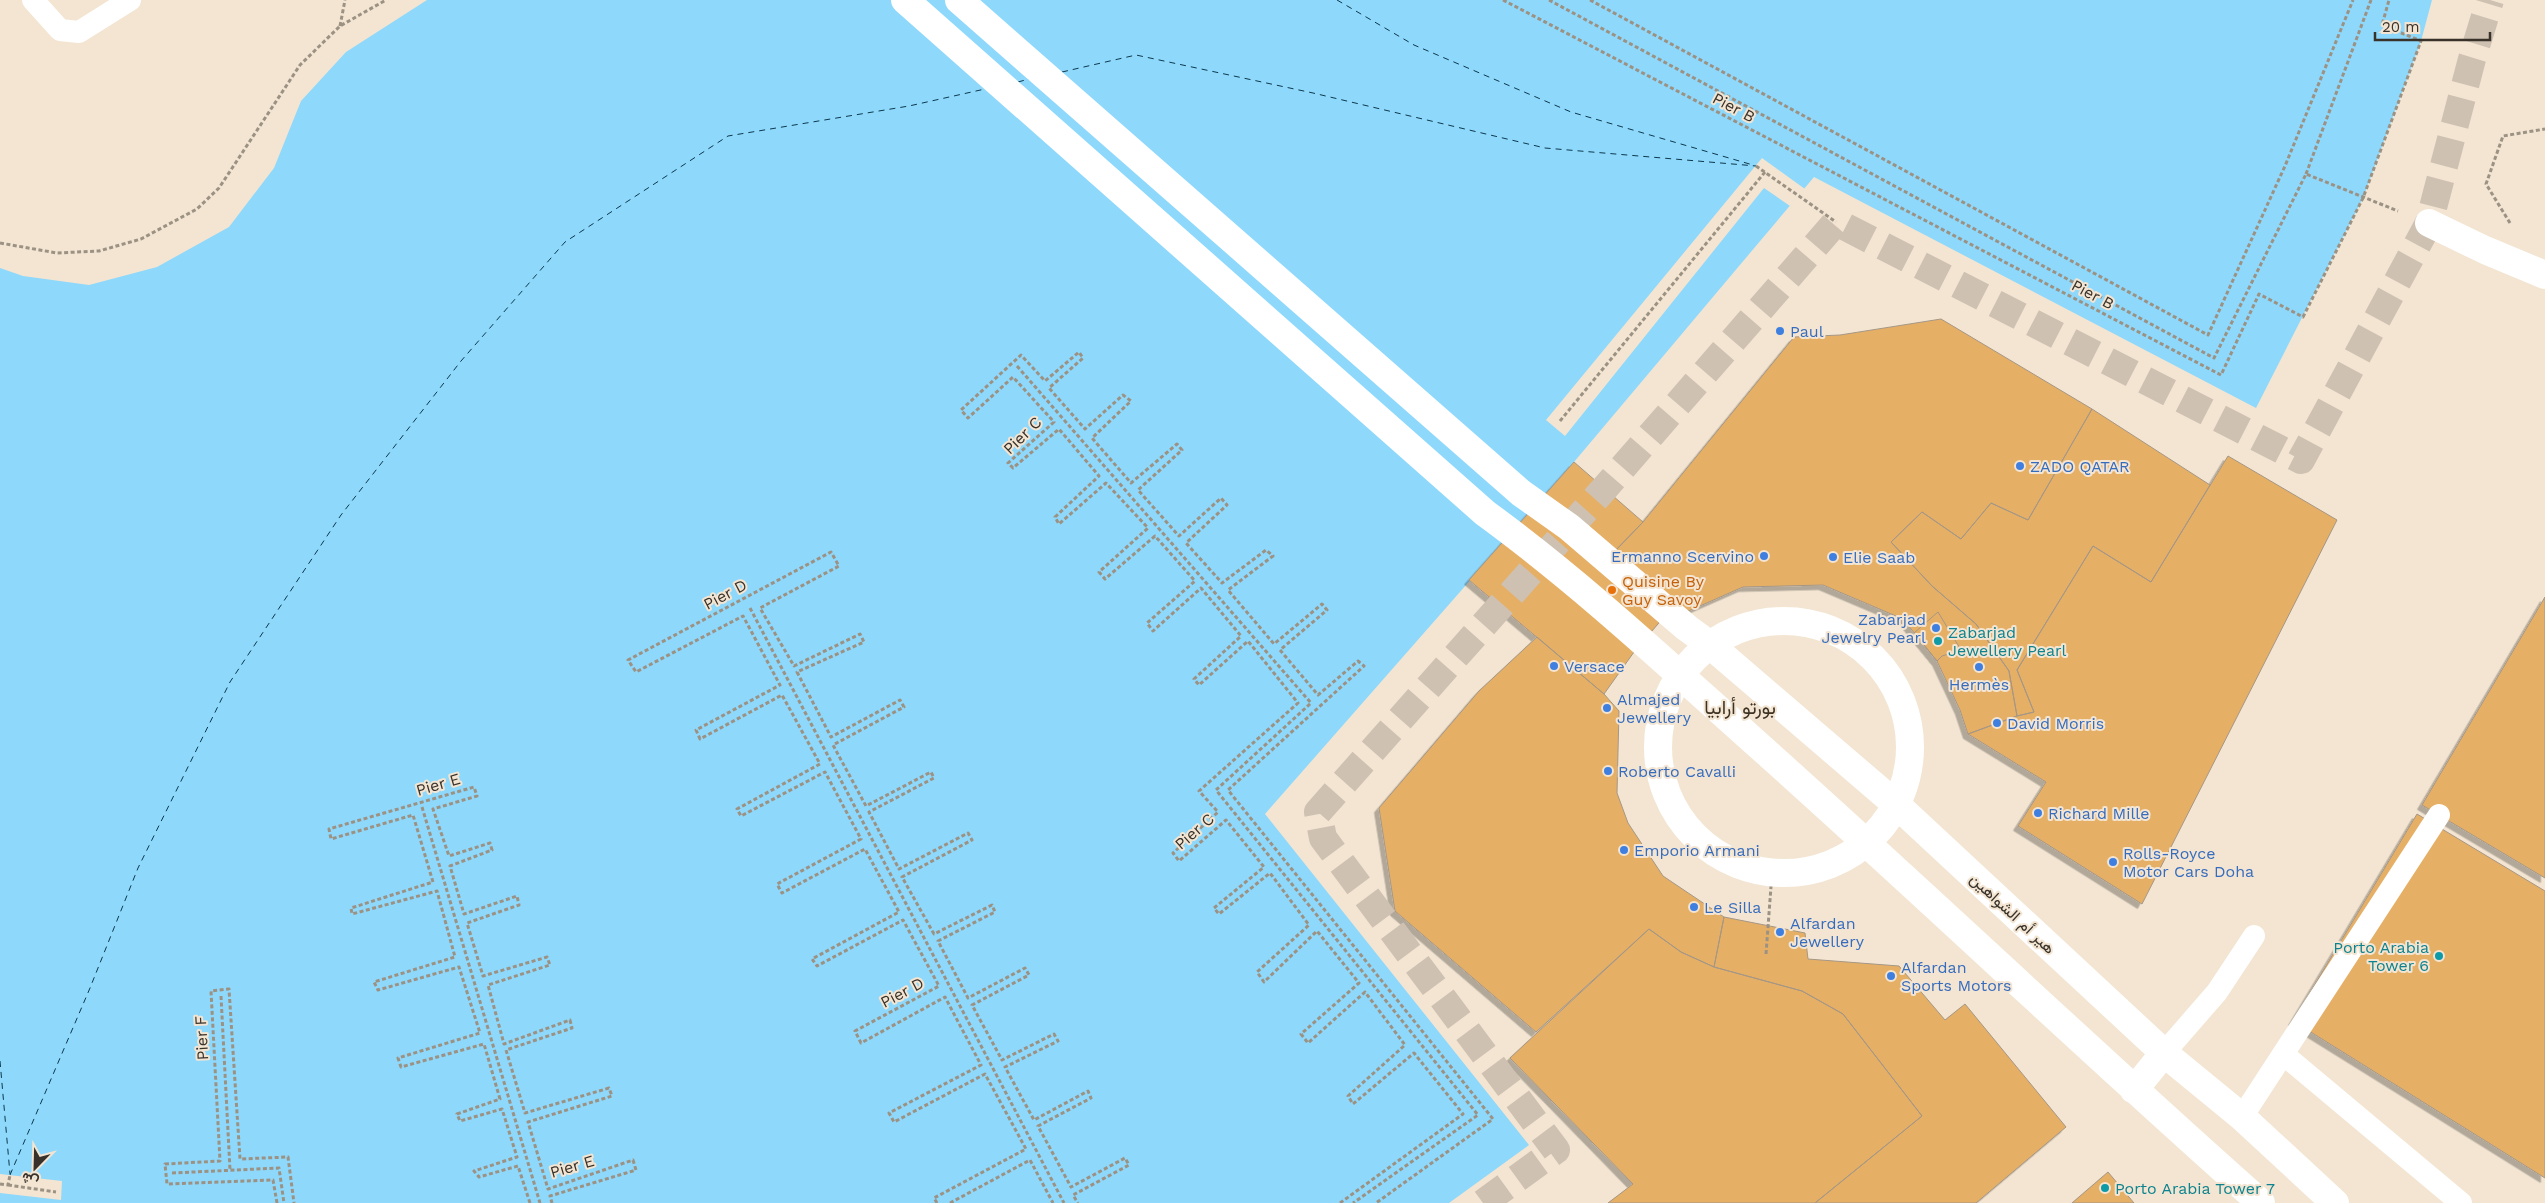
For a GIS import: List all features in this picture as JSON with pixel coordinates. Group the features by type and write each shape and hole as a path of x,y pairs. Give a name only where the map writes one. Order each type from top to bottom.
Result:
{"street":[{"path":"905,0 1485,513 1544,556 1669,666 1868,843 2134,1090 2261,1203"},
{"name":"هير أم الشواهين","path":"959,0 1513,486 1568,527 1687,628 1709,644 1898,806 2164,1054 2242,1117 2335,1203"},
{"path":"2429,223 2485,250 2545,275"},
{"path":"1802,621 1848,637 1885,669 1907,712 1911,760 1898,806 1868,843 1840,862 1806,872 1772,874 1740,866 1711,851 1686,828 1669,800 1658,768 1657,736 1669,666 1709,644 1754,624 1802,621"},
{"path":"2134,1090 2164,1054"}],"lane":[{"path":"33,0 60,30 78,32 130,0"},
{"path":"2242,1117 2439,815"},
{"path":"2164,1054 2217,992 2254,936"},
{"path":"2283,1054 2461,1203"}],"path":[{"path":"340,26 345,0"},
{"path":"0,243 57,253 99,251 141,239 197,209 219,188 300,65 340,26 386,0"},
{"name":"Pier B","path":"1503,0 2221,375 2259,294 2303,317 2363,198 2421,41 2382,26 2389,0"},
{"path":"1549,0 1796,131 2214,358 2306,174 2371,0"},
{"name":"Pier B","path":"1590,0 2208,336 2285,166 2353,0"},
{"path":"2516,230 2486,184 2503,136 2545,129"},
{"path":"1756,166 1836,222"},
{"path":"1560,421 1765,172"},
{"path":"2306,174 2429,223"},
{"name":"Pier C","path":"1340,1203 1463,1114 1414,1053 1353,1104 1348,1096 1405,1045 1365,992 1308,1043 1301,1034 1359,983 1317,931 1264,982 1257,972 1309,925 1270,873 1219,914 1214,908 1264,867 1226,820 1179,861 1173,853 1218,812 1199,792 1298,704 1248,641 1199,685 1194,679 1241,636 1201,588 1153,631 1147,623 1195,582 1155,536 1105,579 1099,572 1148,528 1106,483 1059,524 1055,517 1099,476 1059,429 1013,468 1008,463 1054,422 1013,377 968,418 961,410 1021,355 1045,381 1079,352 1083,358 1049,388 1085,429 1124,395 1131,401 1092,438 1131,483 1177,444 1182,450 1138,490 1179,536 1221,498 1227,505 1186,543 1222,584 1266,550 1273,556 1228,590 1274,644 1322,604 1326,610 1280,650 1318,695 1358,661 1364,666 1228,790 1493,1119 1376,1203"},
{"path":"1017,366 1311,703 1216,790 1478,1115 1353,1203"},
{"name":"Pier D","path":"936,1203 934,1198 1026,1149 985,1074 894,1122 889,1113 981,1064 945,997 861,1043 855,1031 939,986 903,920 817,966 812,959 899,912 865,849 782,894 777,884 861,839 824,772 741,816 737,809 820,764 782,695 700,739 696,730 780,685 743,616 636,672 628,660 831,552 839,566 760,608 794,666 860,634 864,642 796,672 831,737 900,700 904,707 833,744 866,806 931,772 934,778 869,812 899,870 968,833 972,840 902,877 934,934 992,905 996,912 938,941 968,998 1025,968 1029,975 972,1005 1002,1060 1054,1034 1058,1041 1005,1066 1034,1120 1088,1091 1092,1098 1038,1126 1070,1187 1125,1158 1129,1165 1073,1195 1078,1203"},
{"path":"750,608 1064,1203"},
{"name":"Pier E","path":"530,1203 518,1166 479,1177 474,1171 517,1157 502,1109 460,1121 457,1114 500,1099 484,1044 401,1067 398,1058 480,1033 459,967 378,990 374,982 455,957 437,891 352,914 351,908 433,882 413,814 332,838 329,829 474,787 476,796 433,809 448,856 490,843 492,850 450,866 464,914 517,896 519,905 467,923 483,976 548,957 550,964 488,985 504,1044 570,1020 572,1028 506,1050 525,1113 609,1088 612,1096 528,1122 548,1189 633,1160 636,1170 550,1196 552,1203"},
{"path":"422,807 540,1203"},
{"path":"1766,954 1772,874"},
{"name":"Pier F","path":"276,1203 273,1180 167,1184 165,1164 220,1161 211,991 229,989 240,1160 288,1157 294,1203"},
{"path":"221,996 230,1170"},
{"path":"950,1203 1030,1160 1054,1203"},
{"path":"172,1173 279,1168 284,1203"},
{"path":"8,1185 10,1175"},
{"path":"0,1184 56,1192"}],"water":[{"path":"427,0 2432,0 2421,41 2363,198 2256,408 1814,177 1574,462 1265,814 1529,1145 1449,1203 0,1203 0,268 23,276 89,285 157,267 229,227 274,168 301,101 346,52"}],"pier":[{"path":"1762,158 1805,189 1790,206 1764,188 1565,436 1546,420"},
{"path":"0,1174 62,1181 61,1200 0,1193"}],"building":[{"path":"1941,319 2092,409 2028,520 1991,503 1961,539 1922,512 1891,542 1932,586 1976,624 2009,671 2017,716 1968,734 1960,710 1937,661 1903,619 1823,585 1743,587 1684,613 1615,551 1643,522 1794,337 1840,335"},
{"path":"2092,409 2210,485 2151,582 2093,546 2017,670 2034,712 2017,716 2009,671 1976,624 1932,586 1891,542 1922,512 1961,539 1991,503 2028,520"},
{"path":"2228,456 2337,520 2142,904 2018,826 2046,782 1968,734 2017,716 2034,712 2017,670 2093,546 2151,582"},
{"path":"1574,462 1643,522 1615,551 1675,604 1634,652 1604,694 1469,580"},
{"path":"2545,597 2545,878 2422,805"},
{"name":"Zabarjad Jewellery Pearl","path":"1938,612 1961,650 1942,656 1937,661 1914,633"},
{"path":"1537,637 1604,694 1619,711 1617,793 1628,823 1663,876 1724,917 1714,967 1681,952 1649,929 1536,1032 1395,911 1379,808 1479,691"},
{"name":"Porto Arabia Tower 6","path":"2417,814 2545,891 2545,1178 2293,1021"},
{"path":"1724,917 1805,933 1808,959 1899,966 1945,1020 1965,1004 2066,1127 1976,1203 1815,1203 1922,1116 1843,1014 1802,991 1714,967"},
{"path":"1649,929 1681,952 1714,967 1802,991 1843,1014 1922,1116 1815,1203 1608,1203 1633,1184 1510,1058"},
{"name":"Porto Arabia Tower 7","path":"2108,1172 2134,1203 2072,1203"}],"ferry route":[{"path":"1337,0 1414,45 1571,112 1753,165"},
{"path":"1062,72 1136,55 1313,93 1545,148 1756,166"},
{"path":"1018,82 1029,79"},
{"path":"10,1175 90,988 138,868 230,682 341,515 461,361 565,242 728,136 909,106 985,89"},
{"path":"0,1061 10,1174"}],"tunnel":[{"path":"1483,1203 1556,1150 1323,838 1318,812 1604,489 1836,222 2301,460 2429,223 2472,59 2490,0"}],"place":[{"name":"Paul","path":"1780,331"},
{"name":"ZADO QATAR","path":"2020,466"},
{"name":"Ermanno Scervino","path":"1764,556"},
{"name":"Elie Saab","path":"1833,557"},
{"name":"Quisine By Guy Savoy","path":"1612,590"},
{"name":"Zabarjad Jewelry Pearl","path":"1936,628"},
{"name":"Zabarjad Jewellery Pearl","path":"1938,641"},
{"name":"Versace","path":"1554,666"},
{"name":"Hermès","path":"1979,667"},
{"name":"Almajed Jewellery","path":"1607,708"},
{"name":"David Morris","path":"1997,723"},
{"name":"Roberto Cavalli","path":"1608,771"},
{"name":"Richard Mille","path":"2038,813"},
{"name":"Emporio Armani","path":"1624,850"},
{"name":"Rolls-Royce Motor Cars Doha","path":"2113,862"},
{"name":"Le Silla","path":"1694,907"},
{"name":"Alfardan Jewellery","path":"1780,932"},
{"name":"Porto Arabia Tower 6","path":"2439,956"},
{"name":"Alfardan Sports Motors","path":"1891,976"},
{"name":"Porto Arabia Tower 7","path":"2105,1188"}],"district":[{"name":"بورتو أرابيا","path":"1740,707"}]}
